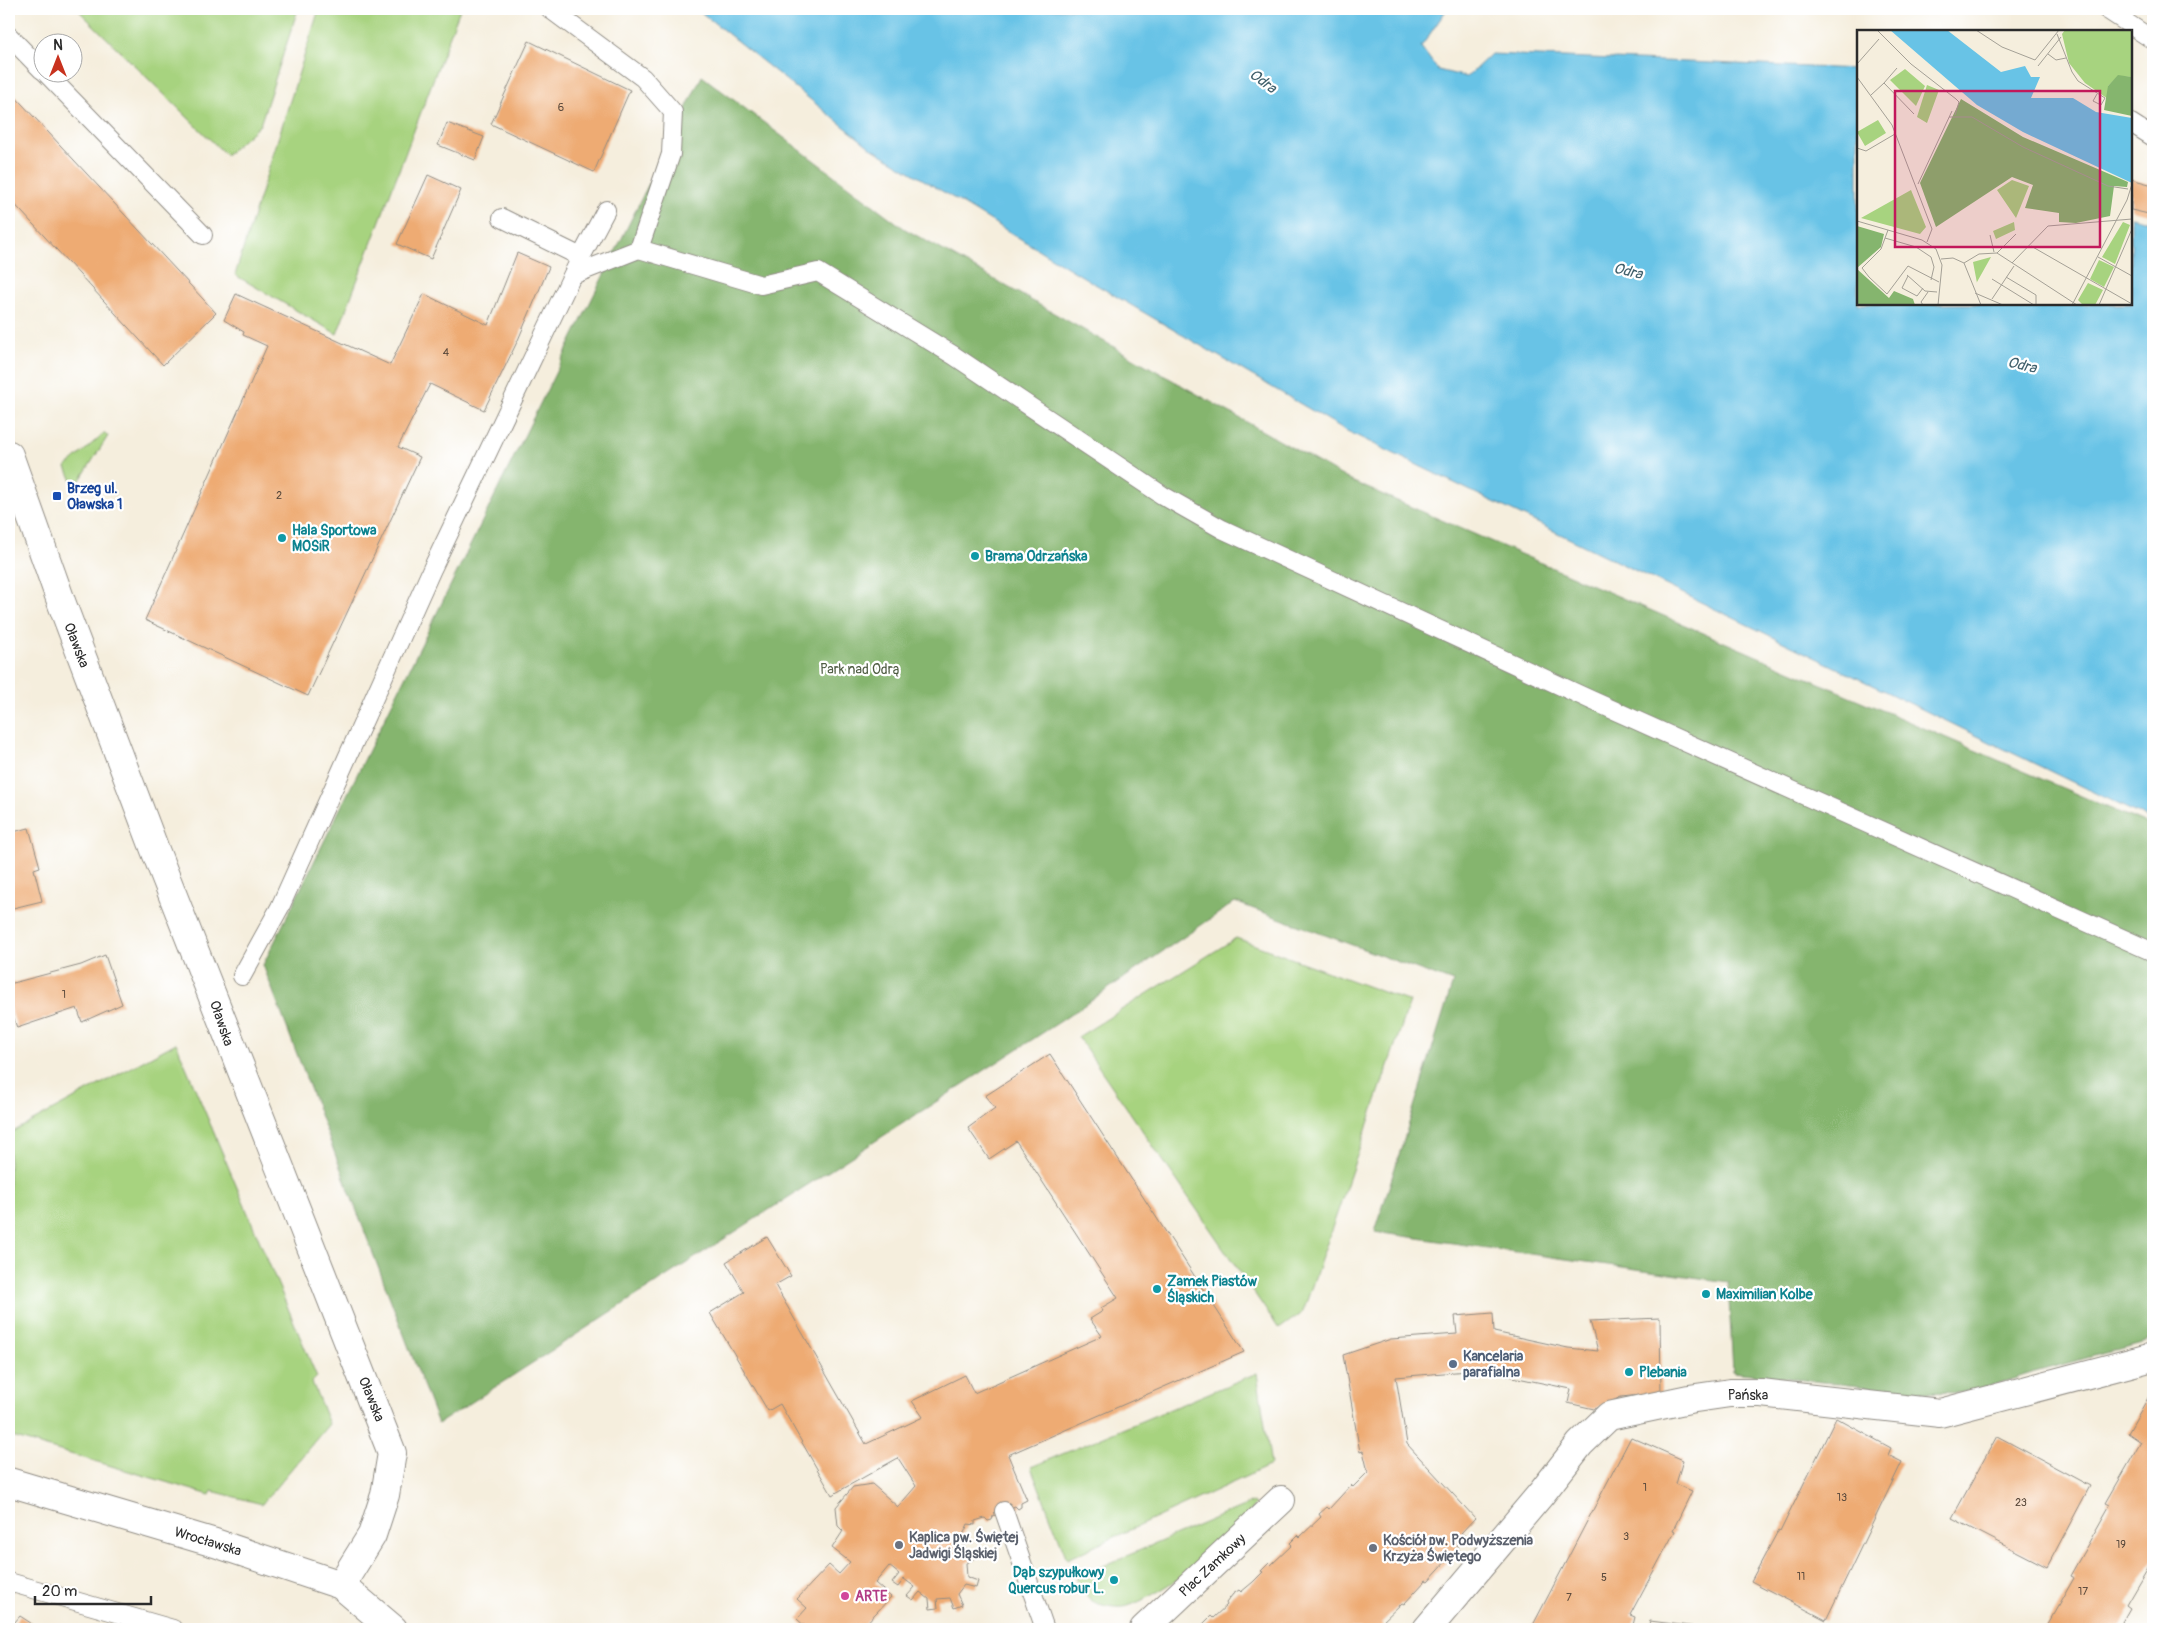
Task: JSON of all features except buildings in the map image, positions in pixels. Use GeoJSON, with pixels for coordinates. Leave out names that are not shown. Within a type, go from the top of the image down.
{"type":"FeatureCollection","features":[{"type":"Feature","properties":{"kind":"street","name":"Oławska"},"geometry":{"type":"LineString","coordinates":[[9,455],[62,604],[155,850],[392,1453],[386,1495],[372,1535],[341,1585]]}},
{"type":"Feature","properties":{"kind":"street","name":"Pańska"},"geometry":{"type":"LineString","coordinates":[[1434,1628],[1580,1444],[1609,1416],[1689,1399],[1730,1394],[1760,1394],[1940,1413],[2153,1357]]}},
{"type":"Feature","properties":{"kind":"street","name":"Wrocławska"},"geometry":{"type":"LineString","coordinates":[[9,1482],[241,1551],[341,1585],[393,1629]]}},
{"type":"Feature","properties":{"kind":"street","name":"Plac Zamkowy"},"geometry":{"type":"LineString","coordinates":[[1144,1629],[1281,1500]]}},
{"type":"Feature","properties":{"kind":"lane"},"geometry":{"type":"LineString","coordinates":[[550,9],[642,78],[673,112],[671,154],[639,249]]}},
{"type":"Feature","properties":{"kind":"lane"},"geometry":{"type":"LineString","coordinates":[[2106,9],[2128,28],[2153,40]]}},
{"type":"Feature","properties":{"kind":"lane"},"geometry":{"type":"LineString","coordinates":[[9,36],[32,59]]}},
{"type":"Feature","properties":{"kind":"lane"},"geometry":{"type":"LineString","coordinates":[[55,82],[202,235]]}},
{"type":"Feature","properties":{"kind":"lane"},"geometry":{"type":"LineString","coordinates":[[2132,124],[2153,137]]}},
{"type":"Feature","properties":{"kind":"lane"},"geometry":{"type":"LineString","coordinates":[[242,976],[280,907],[432,569],[581,257],[606,210]]}},
{"type":"Feature","properties":{"kind":"lane"},"geometry":{"type":"LineString","coordinates":[[502,218],[581,257]]}},
{"type":"Feature","properties":{"kind":"lane"},"geometry":{"type":"LineString","coordinates":[[573,274],[639,249],[761,286],[818,272],[953,355],[1162,495],[1222,530],[1591,700],[2153,952]]}},
{"type":"Feature","properties":{"kind":"lane"},"geometry":{"type":"LineString","coordinates":[[1004,1511],[1045,1629]]}},
{"type":"Feature","properties":{"kind":"lane"},"geometry":{"type":"LineString","coordinates":[[9,1582],[173,1629]]}},
{"type":"Feature","properties":{"kind":"green space"},"geometry":{"type":"Polygon","coordinates":[[[77,9],[298,9],[260,125],[226,155],[77,9]]]}},
{"type":"Feature","properties":{"kind":"green space"},"geometry":{"type":"Polygon","coordinates":[[[319,9],[460,9],[337,334],[235,275],[319,9]]]}},
{"type":"Feature","properties":{"kind":"green space","name":"Park nad Odrą"},"geometry":{"type":"Polygon","coordinates":[[[702,76],[905,229],[1351,481],[2153,827],[2153,1340],[2035,1372],[1972,1392],[1904,1391],[1733,1372],[1728,1282],[1375,1232],[1453,982],[1235,902],[1061,1021],[438,1424],[263,965],[702,76]]]}},
{"type":"Feature","properties":{"kind":"green space"},"geometry":{"type":"Polygon","coordinates":[[[104,433],[108,436],[75,488],[66,467],[104,433]]]}},
{"type":"Feature","properties":{"kind":"green space"},"geometry":{"type":"Polygon","coordinates":[[[1236,938],[1410,1002],[1303,1312],[1279,1329],[1078,1037],[1236,938]]]}},
{"type":"Feature","properties":{"kind":"green space"},"geometry":{"type":"Polygon","coordinates":[[[176,1043],[317,1377],[312,1382],[329,1424],[262,1504],[212,1491],[210,1495],[9,1436],[9,1134],[176,1043]]]}},
{"type":"Feature","properties":{"kind":"green space"},"geometry":{"type":"Polygon","coordinates":[[[1257,1373],[1271,1465],[1067,1559],[1031,1467],[1257,1373]]]}},
{"type":"Feature","properties":{"kind":"green space"},"geometry":{"type":"Polygon","coordinates":[[[1253,1502],[1256,1504],[1224,1544],[1184,1575],[1140,1601],[1120,1607],[1111,1607],[1094,1602],[1083,1592],[1075,1578],[1253,1502]]]}},
{"type":"Feature","properties":{"kind":"water","name":"Odra"},"geometry":{"type":"Polygon","coordinates":[[[697,9],[1447,9],[1421,47],[1438,70],[1467,77],[1491,54],[1857,69],[1857,305],[2132,305],[2132,217],[2153,222],[2153,821],[1347,431],[1095,284],[871,148],[697,9]]]}},
{"type":"Feature","properties":{"kind":"place","name":"Brzeg ul. Oławska 1"},"geometry":{"type":"Point","coordinates":[57,496]}},
{"type":"Feature","properties":{"kind":"place","name":"Hala Sportowa MOSiR"},"geometry":{"type":"Point","coordinates":[282,538]}},
{"type":"Feature","properties":{"kind":"place","name":"Brama Odrzańska"},"geometry":{"type":"Point","coordinates":[975,556]}},
{"type":"Feature","properties":{"kind":"place","name":"Zamek Piastów Śląskich"},"geometry":{"type":"Point","coordinates":[1157,1289]}},
{"type":"Feature","properties":{"kind":"place","name":"Maximilian Kolbe"},"geometry":{"type":"Point","coordinates":[1706,1294]}},
{"type":"Feature","properties":{"kind":"place","name":"Kancelaria parafialna"},"geometry":{"type":"Point","coordinates":[1453,1364]}},
{"type":"Feature","properties":{"kind":"place","name":"Plebania"},"geometry":{"type":"Point","coordinates":[1629,1372]}},
{"type":"Feature","properties":{"kind":"place","name":"Kaplica pw. Świętej Jadwigi Śląskiej"},"geometry":{"type":"Point","coordinates":[899,1545]}},
{"type":"Feature","properties":{"kind":"place","name":"Kościół pw. Podwyższenia Krzyża Świętego"},"geometry":{"type":"Point","coordinates":[1373,1548]}},
{"type":"Feature","properties":{"kind":"place","name":"Dąb szypułkowy Quercus robur L."},"geometry":{"type":"Point","coordinates":[1114,1580]}},
{"type":"Feature","properties":{"kind":"place","name":"ARTE"},"geometry":{"type":"Point","coordinates":[845,1596]}}]}
